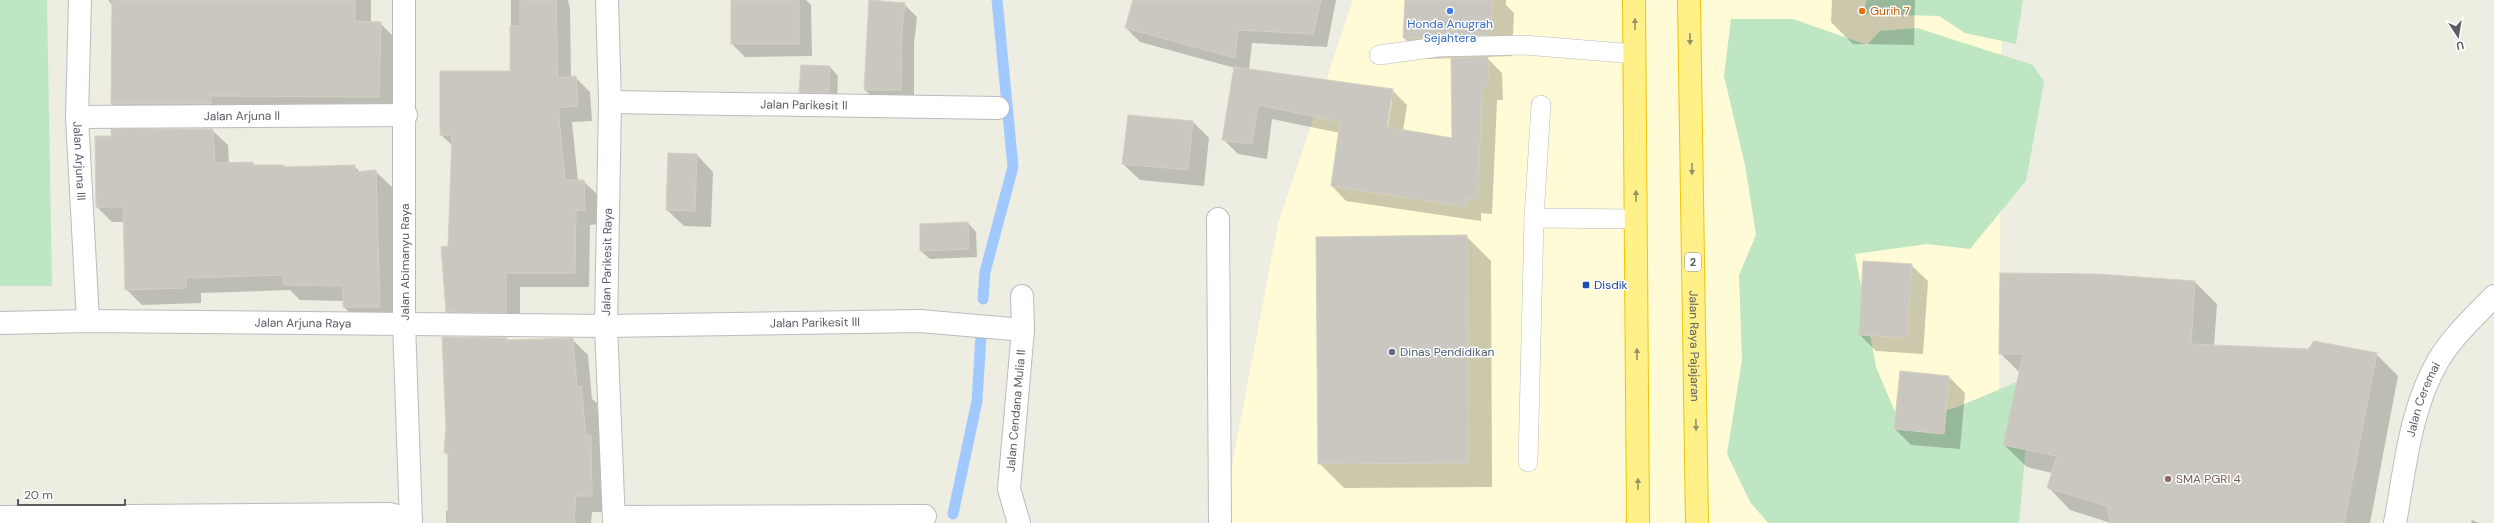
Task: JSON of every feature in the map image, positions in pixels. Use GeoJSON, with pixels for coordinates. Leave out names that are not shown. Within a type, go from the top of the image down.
{"type":"FeatureCollection","features":[{"type":"Feature","properties":{"kind":"highway"},"geometry":{"type":"LineString","coordinates":[[1634,0],[1638,523]]}},
{"type":"Feature","properties":{"kind":"highway","name":"Jalan Raya Pajajaran"},"geometry":{"type":"LineString","coordinates":[[1689,0],[1697,523]]}},
{"type":"Feature","properties":{"kind":"street","name":"Jalan Arjuna III"},"geometry":{"type":"LineString","coordinates":[[80,0],[77,117],[88,321]]}},
{"type":"Feature","properties":{"kind":"street","name":"Jalan Abimanyu Raya"},"geometry":{"type":"LineString","coordinates":[[404,0],[406,115],[404,323],[411,521]]}},
{"type":"Feature","properties":{"kind":"street","name":"Jalan Parikesit Raya"},"geometry":{"type":"LineString","coordinates":[[607,0],[610,102],[606,326],[614,520]]}},
{"type":"Feature","properties":{"kind":"street","name":"Jalan Parikesit II"},"geometry":{"type":"LineString","coordinates":[[610,102],[998,108]]}},
{"type":"Feature","properties":{"kind":"street","name":"Jalan Arjuna II"},"geometry":{"type":"LineString","coordinates":[[77,117],[406,115]]}},
{"type":"Feature","properties":{"kind":"street"},"geometry":{"type":"LineString","coordinates":[[1218,219],[1220,523]]}},
{"type":"Feature","properties":{"kind":"street","name":"Jalan Cendana Mulia II"},"geometry":{"type":"LineString","coordinates":[[1019,523],[1009,489],[1023,330],[1022,296]]}},
{"type":"Feature","properties":{"kind":"street","name":"Jalan Ceremai"},"geometry":{"type":"LineString","coordinates":[[2395,523],[2419,406],[2438,361],[2470,321],[2494,296]]}},
{"type":"Feature","properties":{"kind":"street","name":"Jalan Arjuna Raya"},"geometry":{"type":"LineString","coordinates":[[0,324],[88,321],[606,326]]}},
{"type":"Feature","properties":{"kind":"street","name":"Jalan Parikesit III"},"geometry":{"type":"LineString","coordinates":[[606,326],[920,321],[1023,330]]}},
{"type":"Feature","properties":{"kind":"street"},"geometry":{"type":"LineString","coordinates":[[13,519],[208,518],[389,514],[411,521]]}},
{"type":"Feature","properties":{"kind":"street"},"geometry":{"type":"LineString","coordinates":[[614,520],[925,516]]}},
{"type":"Feature","properties":{"kind":"lane"},"geometry":{"type":"LineString","coordinates":[[1379,55],[1438,47],[1524,45],[1635,54]]}},
{"type":"Feature","properties":{"kind":"lane"},"geometry":{"type":"LineString","coordinates":[[1528,462],[1534,218],[1541,105]]}},
{"type":"Feature","properties":{"kind":"lane"},"geometry":{"type":"LineString","coordinates":[[1534,218],[1636,219]]}},
{"type":"Feature","properties":{"kind":"shaded area"},"geometry":{"type":"Polygon","coordinates":[[[1353,0],[2002,0],[1998,523],[1221,523],[1278,224],[1353,0]]]}},
{"type":"Feature","properties":{"kind":"green space"},"geometry":{"type":"Polygon","coordinates":[[[0,0],[47,0],[52,286],[0,286],[0,0]]]}},
{"type":"Feature","properties":{"kind":"green space"},"geometry":{"type":"Polygon","coordinates":[[[1867,0],[2023,0],[2016,44],[1965,33],[1939,16],[1863,14],[1867,0]]]}},
{"type":"Feature","properties":{"kind":"green space"},"geometry":{"type":"Polygon","coordinates":[[[1731,19],[1793,19],[1867,45],[1880,31],[1917,28],[2033,65],[2044,82],[2026,181],[1970,249],[1927,244],[1855,254],[1876,367],[1898,419],[1955,408],[2024,379],[2030,401],[2019,523],[1768,523],[1750,502],[1727,454],[1742,360],[1739,275],[1756,235],[1745,165],[1724,76],[1731,19]]]}},
{"type":"Feature","properties":{"kind":"building"},"geometry":{"type":"Polygon","coordinates":[[[112,0],[355,0],[355,21],[381,22],[379,97],[211,96],[211,104],[111,104],[112,0]]]}},
{"type":"Feature","properties":{"kind":"building"},"geometry":{"type":"Polygon","coordinates":[[[520,0],[556,0],[558,78],[576,76],[578,106],[558,108],[565,180],[584,180],[585,210],[576,211],[575,273],[506,273],[506,313],[446,312],[441,247],[448,246],[452,135],[440,135],[440,71],[510,71],[510,26],[520,26],[520,0]]]}},
{"type":"Feature","properties":{"kind":"building"},"geometry":{"type":"Polygon","coordinates":[[[731,0],[799,0],[799,44],[731,44],[731,0]]]}},
{"type":"Feature","properties":{"kind":"building"},"geometry":{"type":"Polygon","coordinates":[[[869,0],[905,3],[902,30],[901,90],[864,90],[869,0]]]}},
{"type":"Feature","properties":{"kind":"building"},"geometry":{"type":"Polygon","coordinates":[[[1133,0],[1321,0],[1313,34],[1238,30],[1235,58],[1125,28],[1133,0]]]}},
{"type":"Feature","properties":{"kind":"building"},"geometry":{"type":"Polygon","coordinates":[[[1405,0],[1492,0],[1491,35],[1403,38],[1405,0]]]}},
{"type":"Feature","properties":{"kind":"building"},"geometry":{"type":"Polygon","coordinates":[[[1488,57],[1488,86],[1482,86],[1478,199],[1467,199],[1467,207],[1331,186],[1340,122],[1258,105],[1252,144],[1222,140],[1234,67],[1393,89],[1387,127],[1452,138],[1451,58],[1488,57]]]}},
{"type":"Feature","properties":{"kind":"building"},"geometry":{"type":"Polygon","coordinates":[[[801,65],[830,66],[829,93],[799,92],[801,65]]]}},
{"type":"Feature","properties":{"kind":"building"},"geometry":{"type":"Polygon","coordinates":[[[1128,115],[1193,121],[1188,170],[1122,164],[1128,115]]]}},
{"type":"Feature","properties":{"kind":"building"},"geometry":{"type":"Polygon","coordinates":[[[111,129],[213,129],[215,163],[253,162],[253,165],[284,165],[284,167],[355,165],[355,172],[376,170],[380,307],[343,307],[343,286],[283,285],[283,275],[186,278],[186,288],[125,290],[123,207],[96,207],[95,136],[111,136],[111,129]]]}},
{"type":"Feature","properties":{"kind":"building"},"geometry":{"type":"Polygon","coordinates":[[[668,153],[697,154],[695,211],[666,210],[668,153]]]}},
{"type":"Feature","properties":{"kind":"building"},"geometry":{"type":"Polygon","coordinates":[[[968,222],[969,249],[920,251],[920,224],[968,222]]]}},
{"type":"Feature","properties":{"kind":"building"},"geometry":{"type":"Polygon","coordinates":[[[1467,235],[1468,463],[1318,464],[1316,237],[1467,235]]]}},
{"type":"Feature","properties":{"kind":"building"},"geometry":{"type":"Polygon","coordinates":[[[1863,261],[1912,264],[1907,338],[1859,335],[1863,261]]]}},
{"type":"Feature","properties":{"kind":"building"},"geometry":{"type":"Polygon","coordinates":[[[2000,273],[2097,274],[2195,281],[2191,344],[2308,349],[2314,341],[2377,353],[2344,523],[2110,523],[2107,506],[2047,488],[2057,456],[2003,445],[2023,354],[1999,354],[2000,273]]]}},
{"type":"Feature","properties":{"kind":"building"},"geometry":{"type":"Polygon","coordinates":[[[442,337],[507,338],[507,340],[573,338],[577,387],[581,386],[586,435],[591,435],[592,496],[576,496],[574,523],[448,523],[448,453],[444,453],[446,428],[442,337]]]}},
{"type":"Feature","properties":{"kind":"building"},"geometry":{"type":"Polygon","coordinates":[[[1900,371],[1949,376],[1944,434],[1894,429],[1900,371]]]}},
{"type":"Feature","properties":{"kind":"waterway"},"geometry":{"type":"LineString","coordinates":[[983,299],[985,272],[1013,167],[997,0]]}},
{"type":"Feature","properties":{"kind":"waterway"},"geometry":{"type":"LineString","coordinates":[[953,514],[977,401],[981,335]]}},
{"type":"Feature","properties":{"kind":"place","name":"Honda Anugrah Sejahtera"},"geometry":{"type":"Point","coordinates":[1450,11]}},
{"type":"Feature","properties":{"kind":"place","name":"Gurih 7"},"geometry":{"type":"Point","coordinates":[1862,11]}},
{"type":"Feature","properties":{"kind":"place","name":"Disdik"},"geometry":{"type":"Point","coordinates":[1586,285]}},
{"type":"Feature","properties":{"kind":"place","name":"Dinas Pendidikan"},"geometry":{"type":"Point","coordinates":[1392,352]}},
{"type":"Feature","properties":{"kind":"place","name":"SMA PGRI 4"},"geometry":{"type":"Point","coordinates":[2168,479]}}]}
